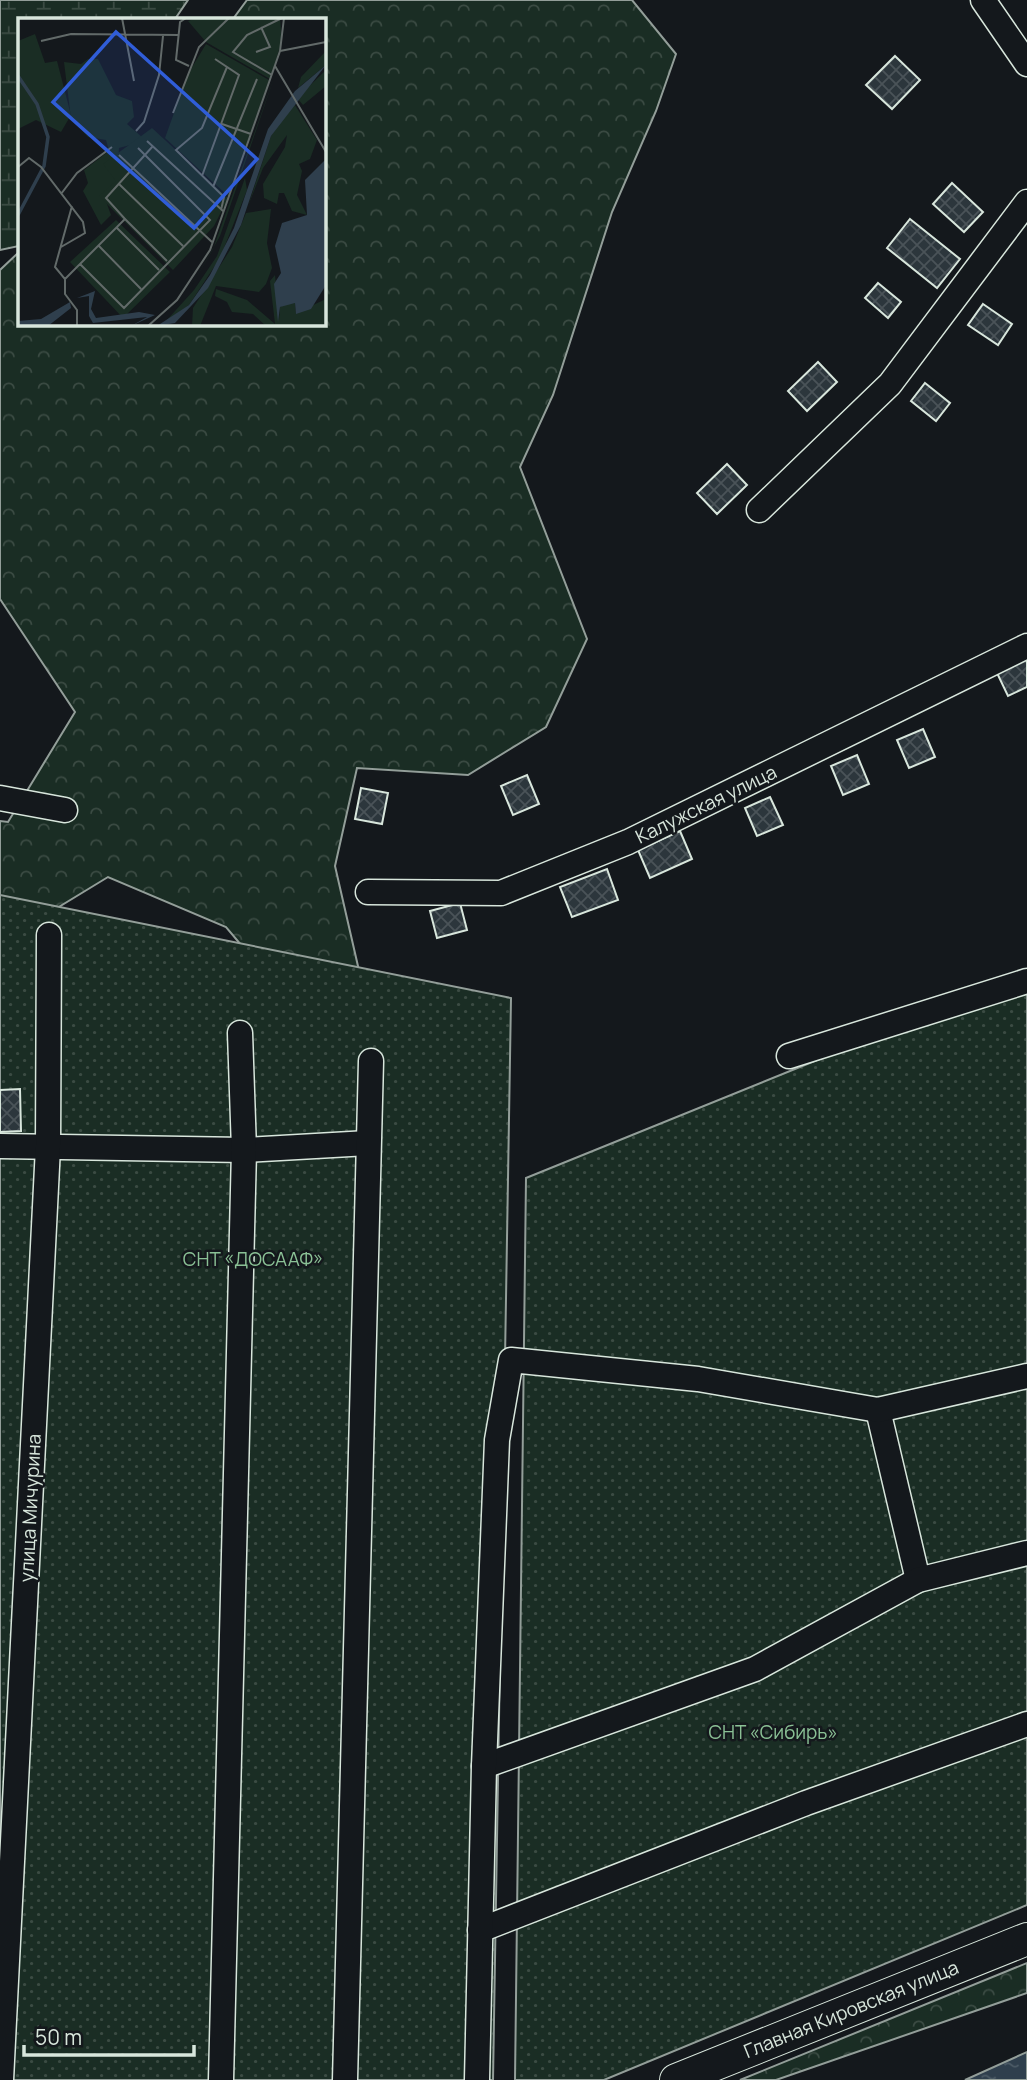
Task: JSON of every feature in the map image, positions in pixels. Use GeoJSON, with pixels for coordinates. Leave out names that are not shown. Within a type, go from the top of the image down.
{"type":"FeatureCollection","features":[{"type":"Feature","properties":{"kind":"main road","name":"Главная Кировская улица"},"geometry":{"type":"LineString","coordinates":[[676,2080],[1027,1939]]}},
{"type":"Feature","properties":{"kind":"street"},"geometry":{"type":"LineString","coordinates":[[983,0],[1027,64]]}},
{"type":"Feature","properties":{"kind":"street"},"geometry":{"type":"LineString","coordinates":[[759,510],[890,384],[1027,202]]}},
{"type":"Feature","properties":{"kind":"street","name":"Калужская улица"},"geometry":{"type":"LineString","coordinates":[[368,892],[501,893],[628,842],[1027,646]]}},
{"type":"Feature","properties":{"kind":"street"},"geometry":{"type":"LineString","coordinates":[[0,798],[65,810]]}},
{"type":"Feature","properties":{"kind":"street","name":"улица Мичурина"},"geometry":{"type":"LineString","coordinates":[[1,2080],[48,1147],[49,935]]}},
{"type":"Feature","properties":{"kind":"street"},"geometry":{"type":"LineString","coordinates":[[789,1056],[1027,981]]}},
{"type":"Feature","properties":{"kind":"street"},"geometry":{"type":"LineString","coordinates":[[221,2080],[244,1150],[240,1033]]}},
{"type":"Feature","properties":{"kind":"street"},"geometry":{"type":"LineString","coordinates":[[345,2080],[370,1061]]}},
{"type":"Feature","properties":{"kind":"street"},"geometry":{"type":"LineString","coordinates":[[0,1146],[244,1150],[368,1143]]}},
{"type":"Feature","properties":{"kind":"street"},"geometry":{"type":"LineString","coordinates":[[478,2080],[484,1766],[497,1440],[511,1360],[698,1379],[878,1410],[1027,1376]]}},
{"type":"Feature","properties":{"kind":"street"},"geometry":{"type":"LineString","coordinates":[[878,1410],[918,1580]]}},
{"type":"Feature","properties":{"kind":"street"},"geometry":{"type":"LineString","coordinates":[[484,1766],[755,1669],[918,1580],[1027,1553]]}},
{"type":"Feature","properties":{"kind":"street"},"geometry":{"type":"LineString","coordinates":[[480,1930],[806,1803],[1027,1724]]}},
{"type":"Feature","properties":{"kind":"green space"},"geometry":{"type":"Polygon","coordinates":[[[0,0],[188,0],[176,18],[18,18],[18,246],[0,250],[0,0]]]}},
{"type":"Feature","properties":{"kind":"green space"},"geometry":{"type":"Polygon","coordinates":[[[247,0],[632,0],[676,54],[656,111],[612,212],[553,395],[520,467],[587,639],[546,727],[468,775],[357,768],[335,866],[363,988],[285,997],[226,927],[108,877],[39,919],[0,919],[0,821],[8,822],[75,712],[0,599],[0,270],[18,253],[18,326],[326,326],[326,18],[234,18],[247,0]]]}},
{"type":"Feature","properties":{"kind":"green space","name":"СНТ «ДОСААФ»"},"geometry":{"type":"Polygon","coordinates":[[[0,895],[511,998],[493,2080],[0,2080],[0,895]]]}},
{"type":"Feature","properties":{"kind":"green space","name":"СНТ «Сибирь»"},"geometry":{"type":"Polygon","coordinates":[[[1027,975],[1027,1905],[604,2080],[515,2080],[526,1178],[1027,975]]]}},
{"type":"Feature","properties":{"kind":"green space"},"geometry":{"type":"Polygon","coordinates":[[[1027,1963],[1027,1993],[776,2080],[740,2080],[1027,1963]]]}},
{"type":"Feature","properties":{"kind":"water"},"geometry":{"type":"Polygon","coordinates":[[[1027,2052],[1027,2080],[965,2080],[1027,2052]]]}},
{"type":"Feature","properties":{"kind":"building"},"geometry":{"type":"Polygon","coordinates":[[[895,56],[920,80],[892,109],[866,85],[895,56]]]}},
{"type":"Feature","properties":{"kind":"building"},"geometry":{"type":"Polygon","coordinates":[[[952,183],[983,212],[964,232],[933,204],[952,183]]]}},
{"type":"Feature","properties":{"kind":"building"},"geometry":{"type":"Polygon","coordinates":[[[910,219],[960,259],[937,288],[887,248],[910,219]]]}},
{"type":"Feature","properties":{"kind":"building"},"geometry":{"type":"Polygon","coordinates":[[[878,283],[901,302],[888,318],[865,298],[878,283]]]}},
{"type":"Feature","properties":{"kind":"building"},"geometry":{"type":"Polygon","coordinates":[[[983,304],[1012,324],[998,345],[968,325],[983,304]]]}},
{"type":"Feature","properties":{"kind":"building"},"geometry":{"type":"Polygon","coordinates":[[[818,362],[837,382],[807,411],[788,391],[818,362]]]}},
{"type":"Feature","properties":{"kind":"building"},"geometry":{"type":"Polygon","coordinates":[[[925,383],[950,403],[936,421],[911,401],[925,383]]]}},
{"type":"Feature","properties":{"kind":"building"},"geometry":{"type":"Polygon","coordinates":[[[727,464],[747,485],[717,514],[697,493],[727,464]]]}},
{"type":"Feature","properties":{"kind":"building"},"geometry":{"type":"Polygon","coordinates":[[[1027,658],[1027,687],[1008,696],[997,673],[1027,658]]]}},
{"type":"Feature","properties":{"kind":"building"},"geometry":{"type":"Polygon","coordinates":[[[923,729],[935,757],[909,768],[897,740],[923,729]]]}},
{"type":"Feature","properties":{"kind":"building"},"geometry":{"type":"Polygon","coordinates":[[[857,755],[869,784],[843,795],[831,766],[857,755]]]}},
{"type":"Feature","properties":{"kind":"building"},"geometry":{"type":"Polygon","coordinates":[[[527,775],[539,804],[513,815],[501,786],[527,775]]]}},
{"type":"Feature","properties":{"kind":"building"},"geometry":{"type":"Polygon","coordinates":[[[361,788],[388,793],[382,824],[355,819],[361,788]]]}},
{"type":"Feature","properties":{"kind":"building"},"geometry":{"type":"Polygon","coordinates":[[[770,797],[783,825],[757,836],[745,808],[770,797]]]}},
{"type":"Feature","properties":{"kind":"building"},"geometry":{"type":"Polygon","coordinates":[[[680,831],[692,859],[650,878],[638,850],[680,831]]]}},
{"type":"Feature","properties":{"kind":"building"},"geometry":{"type":"Polygon","coordinates":[[[607,869],[618,900],[572,917],[560,887],[607,869]]]}},
{"type":"Feature","properties":{"kind":"building"},"geometry":{"type":"Polygon","coordinates":[[[460,903],[467,930],[437,938],[430,911],[460,903]]]}},
{"type":"Feature","properties":{"kind":"building"},"geometry":{"type":"Polygon","coordinates":[[[20,1089],[21,1131],[0,1132],[0,1090],[20,1089]]]}}]}
